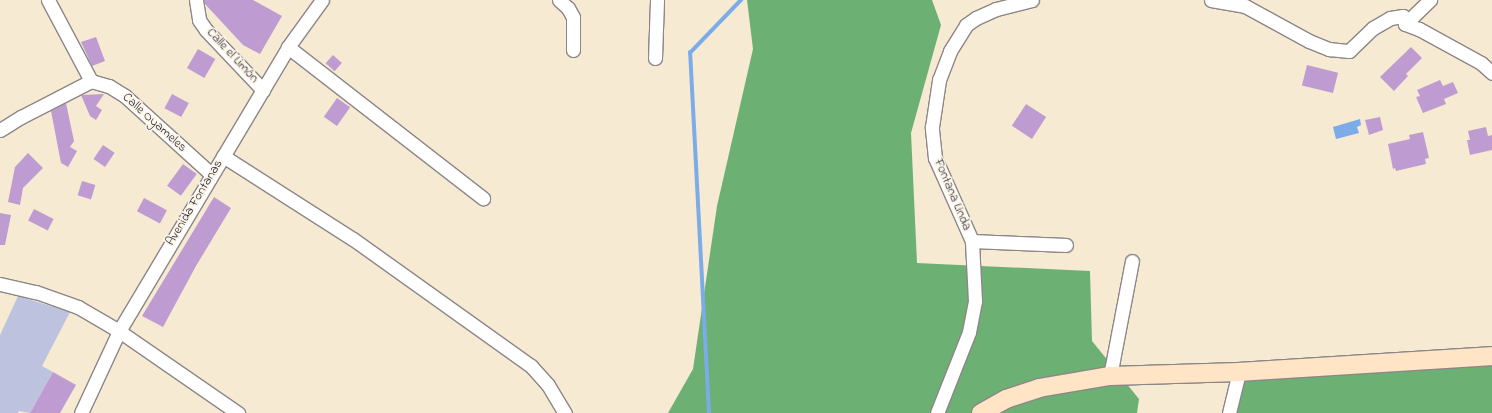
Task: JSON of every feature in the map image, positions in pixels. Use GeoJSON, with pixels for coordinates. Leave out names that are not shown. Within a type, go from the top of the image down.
{"type":"FeatureCollection","features":[{"type":"Feature","properties":{"kind":"main road"},"geometry":{"type":"LineString","coordinates":[[980,413],[1006,400],[1039,388],[1110,376],[1240,372],[1492,356]]}},
{"type":"Feature","properties":{"kind":"street"},"geometry":{"type":"LineString","coordinates":[[0,130],[21,117],[91,81],[48,0]]}},
{"type":"Feature","properties":{"kind":"street","name":"Calle el Limón"},"geometry":{"type":"LineString","coordinates":[[196,0],[199,20],[206,30],[263,90]]}},
{"type":"Feature","properties":{"kind":"street","name":"Avenida Fontanas"},"geometry":{"type":"LineString","coordinates":[[81,413],[119,331],[211,174],[288,47],[322,0]]}},
{"type":"Feature","properties":{"kind":"street"},"geometry":{"type":"LineString","coordinates":[[559,0],[568,8],[573,17],[573,50]]}},
{"type":"Feature","properties":{"kind":"street"},"geometry":{"type":"LineString","coordinates":[[655,58],[657,0]]}},
{"type":"Feature","properties":{"kind":"street","name":"Fontana Linda"},"geometry":{"type":"LineString","coordinates":[[936,413],[969,332],[975,301],[972,241],[935,158],[933,119],[939,80],[950,52],[966,25],[976,18],[996,9],[1032,0]]}},
{"type":"Feature","properties":{"kind":"street"},"geometry":{"type":"LineString","coordinates":[[1211,0],[1244,6],[1309,42],[1329,49],[1349,51],[1373,28],[1390,18],[1403,16],[1405,24]]}},
{"type":"Feature","properties":{"kind":"street"},"geometry":{"type":"LineString","coordinates":[[1405,24],[1430,0]]}},
{"type":"Feature","properties":{"kind":"street"},"geometry":{"type":"LineString","coordinates":[[1405,24],[1419,29],[1481,63],[1492,73]]}},
{"type":"Feature","properties":{"kind":"street"},"geometry":{"type":"LineString","coordinates":[[288,47],[483,198]]}},
{"type":"Feature","properties":{"kind":"street","name":"Calle Oyameles"},"geometry":{"type":"LineString","coordinates":[[91,81],[109,86],[125,96],[211,174]]}},
{"type":"Feature","properties":{"kind":"street"},"geometry":{"type":"LineString","coordinates":[[223,156],[352,239],[531,366],[548,386],[565,413]]}},
{"type":"Feature","properties":{"kind":"street"},"geometry":{"type":"LineString","coordinates":[[972,241],[1066,245]]}},
{"type":"Feature","properties":{"kind":"street"},"geometry":{"type":"LineString","coordinates":[[1110,376],[1132,261]]}},
{"type":"Feature","properties":{"kind":"street"},"geometry":{"type":"LineString","coordinates":[[0,284],[57,298],[78,307],[119,331],[238,413]]}},
{"type":"Feature","properties":{"kind":"street"},"geometry":{"type":"LineString","coordinates":[[1229,413],[1240,372]]}},
{"type":"Feature","properties":{"kind":"shaded area"},"geometry":{"type":"Polygon","coordinates":[[[18,296],[70,312],[42,366],[53,372],[30,413],[19,411],[18,413],[0,413],[0,335],[18,296]]]}},
{"type":"Feature","properties":{"kind":"green space"},"geometry":{"type":"Polygon","coordinates":[[[747,0],[932,0],[941,25],[911,133],[917,263],[1090,271],[1092,341],[1139,399],[1137,413],[668,413],[693,369],[717,206],[753,49],[747,0]]]}},
{"type":"Feature","properties":{"kind":"green space"},"geometry":{"type":"Polygon","coordinates":[[[1492,359],[1492,413],[1235,413],[1241,376],[1492,359]]]}},
{"type":"Feature","properties":{"kind":"water"},"geometry":{"type":"Polygon","coordinates":[[[1360,119],[1361,125],[1357,127],[1359,133],[1336,139],[1333,127],[1360,119]]]}},
{"type":"Feature","properties":{"kind":"building"},"geometry":{"type":"Polygon","coordinates":[[[204,0],[253,0],[282,16],[260,54],[243,45],[205,4],[204,0]]]}},
{"type":"Feature","properties":{"kind":"building"},"geometry":{"type":"Polygon","coordinates":[[[96,37],[105,61],[92,66],[81,42],[96,37]]]}},
{"type":"Feature","properties":{"kind":"building"},"geometry":{"type":"Polygon","coordinates":[[[1411,47],[1422,58],[1406,74],[1408,76],[1394,91],[1380,77],[1411,47]]]}},
{"type":"Feature","properties":{"kind":"building"},"geometry":{"type":"Polygon","coordinates":[[[198,49],[215,59],[204,78],[187,68],[198,49]]]}},
{"type":"Feature","properties":{"kind":"building"},"geometry":{"type":"Polygon","coordinates":[[[333,55],[342,63],[335,71],[326,63],[333,55]]]}},
{"type":"Feature","properties":{"kind":"building"},"geometry":{"type":"Polygon","coordinates":[[[1307,65],[1338,73],[1333,93],[1302,85],[1307,65]]]}},
{"type":"Feature","properties":{"kind":"building"},"geometry":{"type":"Polygon","coordinates":[[[1440,80],[1443,86],[1453,82],[1458,93],[1444,99],[1446,104],[1423,113],[1416,97],[1420,96],[1417,90],[1440,80]]]}},
{"type":"Feature","properties":{"kind":"building"},"geometry":{"type":"Polygon","coordinates":[[[104,94],[96,106],[102,110],[96,120],[90,116],[81,95],[104,94]]]}},
{"type":"Feature","properties":{"kind":"building"},"geometry":{"type":"Polygon","coordinates":[[[172,94],[189,103],[181,117],[164,108],[172,94]]]}},
{"type":"Feature","properties":{"kind":"building"},"geometry":{"type":"Polygon","coordinates":[[[337,98],[350,107],[337,126],[324,117],[337,98]]]}},
{"type":"Feature","properties":{"kind":"building"},"geometry":{"type":"Polygon","coordinates":[[[66,103],[74,141],[70,147],[77,151],[68,167],[61,163],[51,111],[66,103]]]}},
{"type":"Feature","properties":{"kind":"building"},"geometry":{"type":"Polygon","coordinates":[[[1026,104],[1046,117],[1032,139],[1012,126],[1026,104]]]}},
{"type":"Feature","properties":{"kind":"building"},"geometry":{"type":"Polygon","coordinates":[[[1380,117],[1383,130],[1369,135],[1365,120],[1380,117]]]}},
{"type":"Feature","properties":{"kind":"building"},"geometry":{"type":"Polygon","coordinates":[[[1486,127],[1488,136],[1492,135],[1492,150],[1470,155],[1467,140],[1470,140],[1468,131],[1486,127]]]}},
{"type":"Feature","properties":{"kind":"building"},"geometry":{"type":"Polygon","coordinates":[[[1423,132],[1429,158],[1425,159],[1426,164],[1396,171],[1395,168],[1393,169],[1388,144],[1410,139],[1409,135],[1423,132]]]}},
{"type":"Feature","properties":{"kind":"building"},"geometry":{"type":"Polygon","coordinates":[[[103,145],[115,153],[105,167],[93,159],[103,145]]]}},
{"type":"Feature","properties":{"kind":"building"},"geometry":{"type":"Polygon","coordinates":[[[28,153],[43,168],[23,188],[20,205],[8,202],[15,167],[28,153]]]}},
{"type":"Feature","properties":{"kind":"building"},"geometry":{"type":"Polygon","coordinates":[[[183,164],[197,174],[181,196],[167,186],[183,164]]]}},
{"type":"Feature","properties":{"kind":"building"},"geometry":{"type":"Polygon","coordinates":[[[82,181],[95,185],[91,199],[78,195],[82,181]]]}},
{"type":"Feature","properties":{"kind":"building"},"geometry":{"type":"Polygon","coordinates":[[[214,197],[231,208],[196,266],[163,327],[142,316],[214,197]]]}},
{"type":"Feature","properties":{"kind":"building"},"geometry":{"type":"Polygon","coordinates":[[[144,198],[167,210],[160,223],[137,211],[144,198]]]}},
{"type":"Feature","properties":{"kind":"building"},"geometry":{"type":"Polygon","coordinates":[[[34,209],[54,219],[48,231],[28,221],[34,209]]]}},
{"type":"Feature","properties":{"kind":"building"},"geometry":{"type":"Polygon","coordinates":[[[0,213],[11,215],[5,245],[0,245],[0,213]]]}},
{"type":"Feature","properties":{"kind":"building"},"geometry":{"type":"Polygon","coordinates":[[[53,372],[76,385],[60,413],[30,413],[53,372]]]}},
{"type":"Feature","properties":{"kind":"waterway"},"geometry":{"type":"LineString","coordinates":[[709,413],[690,53],[741,0]]}}]}
